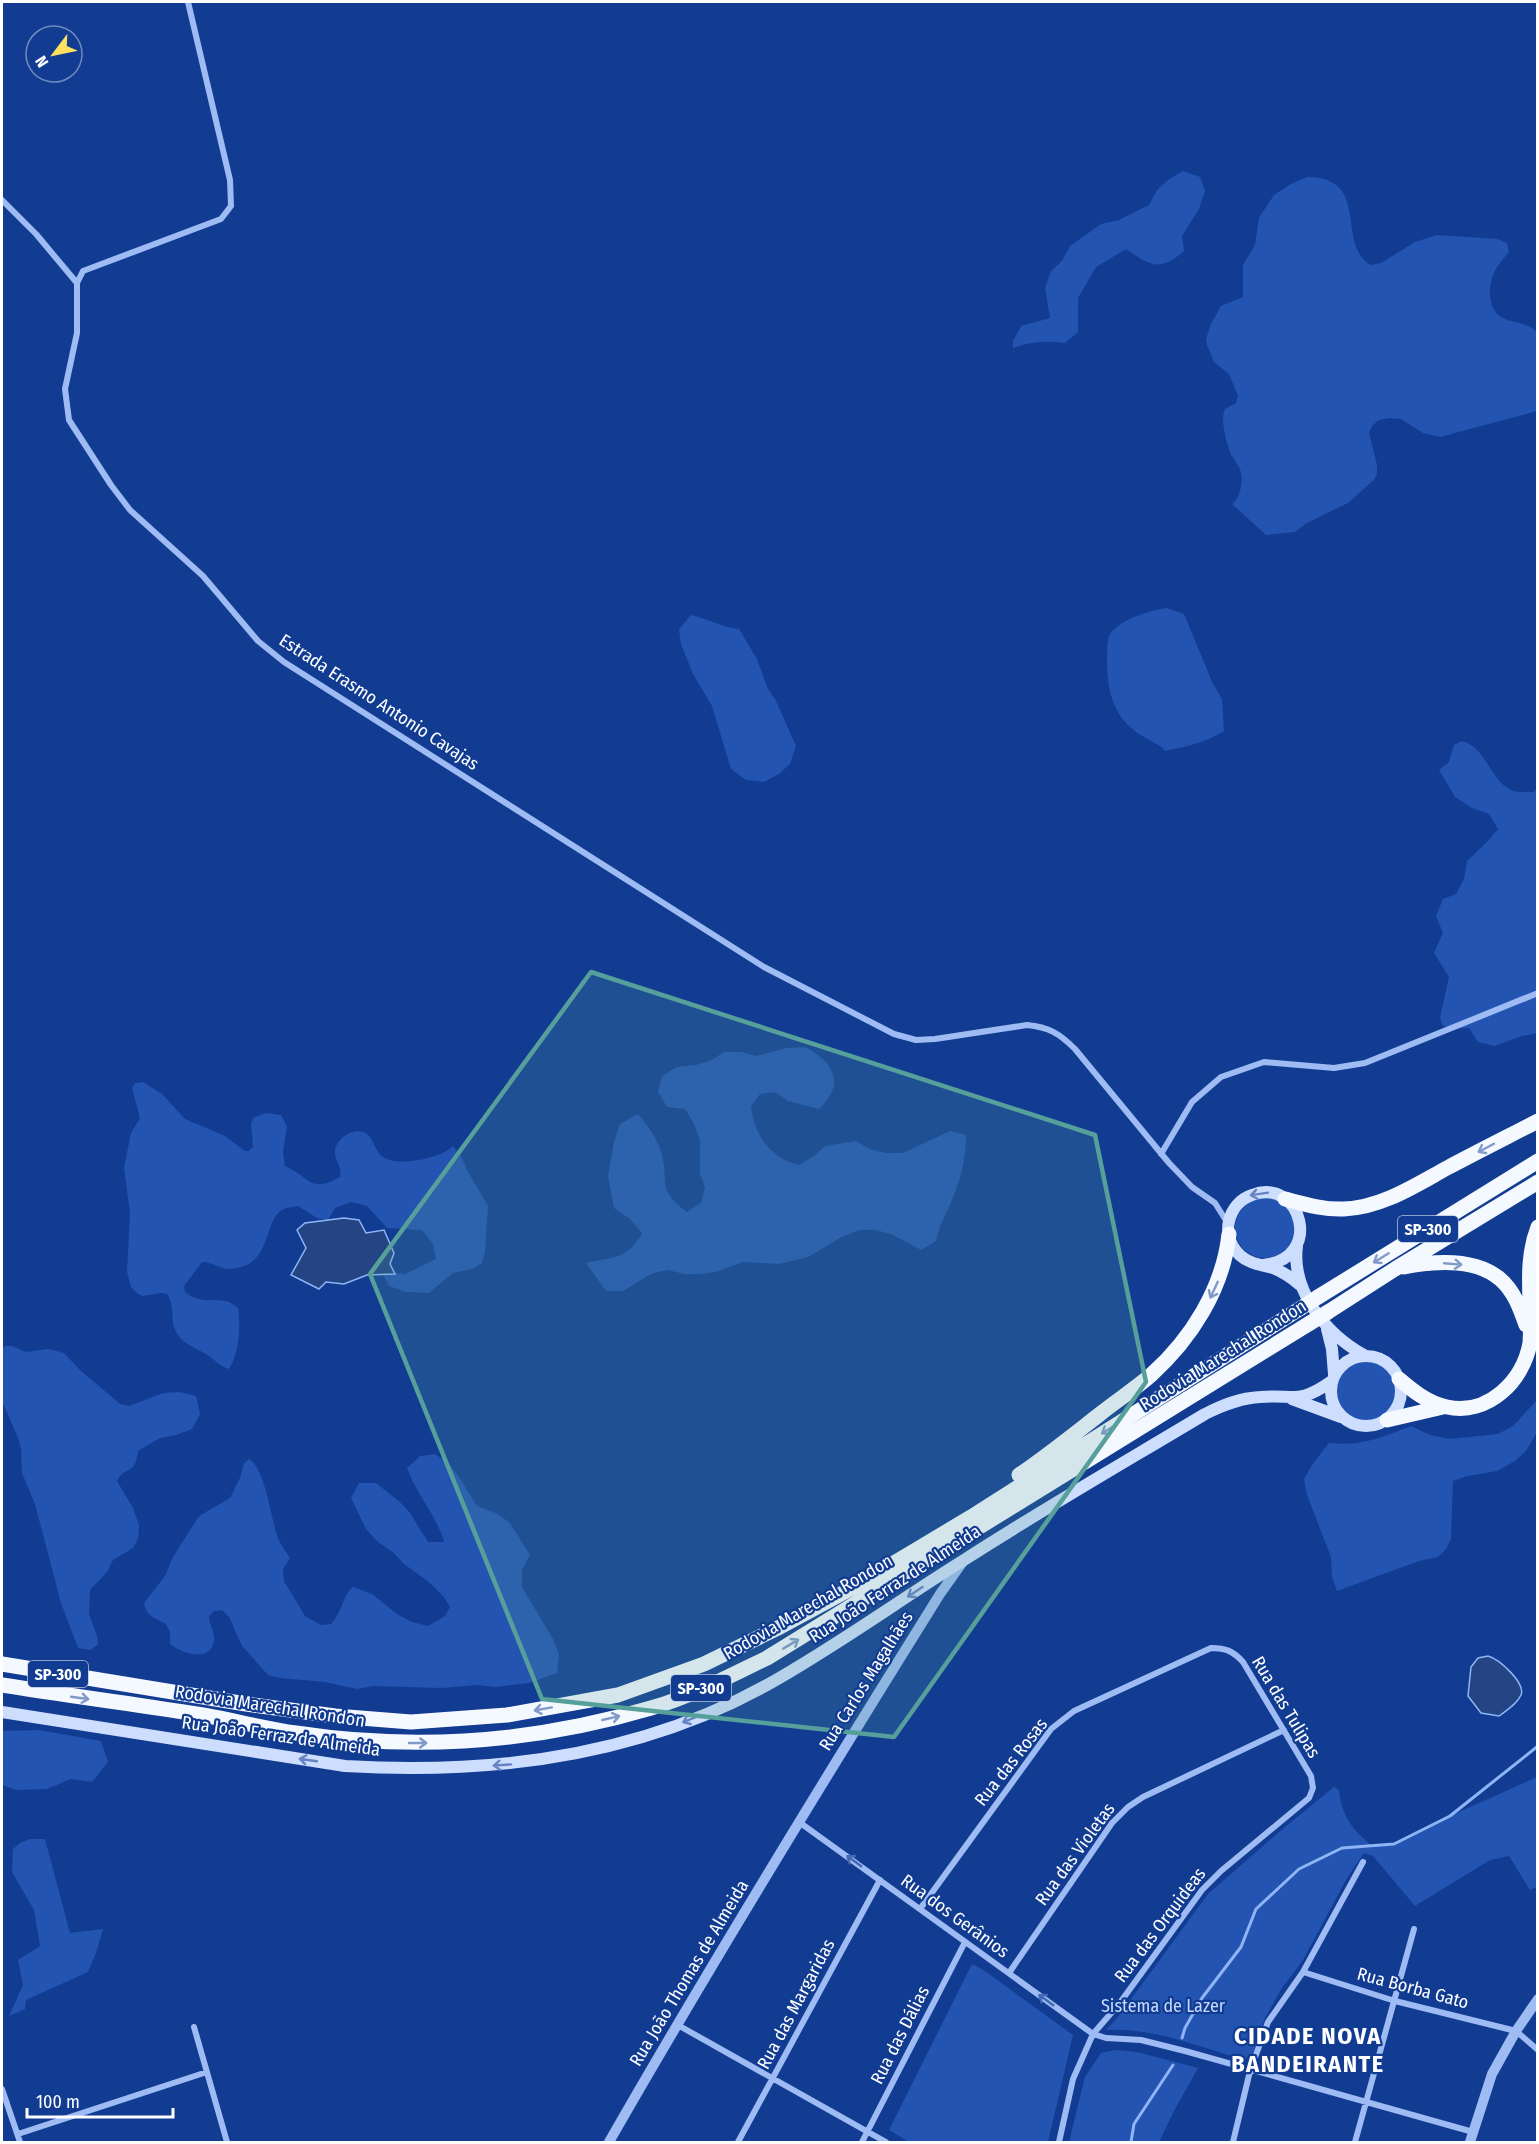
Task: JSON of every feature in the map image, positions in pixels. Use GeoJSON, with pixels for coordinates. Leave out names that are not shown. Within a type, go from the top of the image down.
{"type":"FeatureCollection","features":[{"type":"Feature","properties":{"kind":"highway"},"geometry":{"type":"LineString","coordinates":[[1285,1198],[1311,1206],[1332,1209],[1371,1204],[1417,1184],[1538,1121]]}},
{"type":"Feature","properties":{"kind":"highway","name":"Rodovia Marechal Rondon"},"geometry":{"type":"LineString","coordinates":[[2,1664],[246,1704],[335,1716],[411,1722],[507,1715],[618,1695],[705,1664],[836,1597],[971,1517],[1300,1308],[1538,1161]]}},
{"type":"Feature","properties":{"kind":"highway","name":"Rodovia Marechal Rondon"},"geometry":{"type":"LineString","coordinates":[[2,1684],[77,1698],[192,1713],[296,1734],[384,1742],[477,1741],[575,1726],[652,1708],[767,1658],[1310,1323],[1328,1320],[1395,1269],[1538,1182]]}},
{"type":"Feature","properties":{"kind":"highway"},"geometry":{"type":"LineString","coordinates":[[1387,1420],[1446,1407],[1470,1407],[1484,1403],[1508,1387],[1523,1367],[1527,1356],[1530,1337],[1529,1264],[1532,1242],[1538,1227]]}},
{"type":"Feature","properties":{"kind":"highway"},"geometry":{"type":"LineString","coordinates":[[971,1517],[999,1489],[1136,1387],[1162,1364],[1186,1336],[1213,1293],[1227,1250],[1228,1230]]}},
{"type":"Feature","properties":{"kind":"highway"},"geometry":{"type":"LineString","coordinates":[[1395,1269],[1442,1263],[1472,1266],[1490,1273],[1501,1280],[1518,1302],[1530,1337]]}},
{"type":"Feature","properties":{"kind":"highway"},"geometry":{"type":"LineString","coordinates":[[1399,1378],[1422,1396],[1446,1407]]}},
{"type":"Feature","properties":{"kind":"main road"},"geometry":{"type":"LineString","coordinates":[[1300,1285],[1296,1265],[1301,1225],[1298,1215],[1285,1198],[1268,1192],[1243,1199],[1237,1205],[1228,1230],[1237,1252],[1254,1264],[1283,1273],[1300,1285],[1328,1320],[1342,1342],[1364,1355],[1381,1359],[1395,1370],[1402,1390],[1395,1412],[1387,1420],[1377,1425],[1354,1424],[1344,1419],[1332,1402],[1334,1356],[1328,1320]]}},
{"type":"Feature","properties":{"kind":"main road"},"geometry":{"type":"LineString","coordinates":[[1263,1265],[1283,1260],[1297,1246]]}},
{"type":"Feature","properties":{"kind":"main road"},"geometry":{"type":"LineString","coordinates":[[1333,1378],[1346,1361],[1364,1355]]}},
{"type":"Feature","properties":{"kind":"main road","name":"Rua João Ferraz de Almeida"},"geometry":{"type":"LineString","coordinates":[[2,1712],[345,1766],[402,1769],[459,1768],[524,1762],[612,1745],[656,1732],[764,1687],[829,1649],[964,1560],[1222,1405],[1262,1396],[1291,1398],[1313,1394],[1333,1378]]}},
{"type":"Feature","properties":{"kind":"main road","name":"Rua João Ferraz de Almeida"},"geometry":{"type":"LineString","coordinates":[[1291,1398],[1344,1419]]}},
{"type":"Feature","properties":{"kind":"street"},"geometry":{"type":"LineString","coordinates":[[2,200],[36,234],[77,283],[83,271],[90,267],[220,219],[231,206],[230,180],[188,2]]}},
{"type":"Feature","properties":{"kind":"street","name":"Estrada Erasmo Antonio Cavajas"},"geometry":{"type":"LineString","coordinates":[[77,283],[77,333],[65,389],[69,420],[130,510],[203,576],[258,641],[284,662],[764,967],[894,1034],[916,1040],[935,1039],[1027,1025],[1042,1026],[1061,1036],[1075,1049],[1169,1163],[1192,1187],[1215,1203]]}},
{"type":"Feature","properties":{"kind":"street"},"geometry":{"type":"LineString","coordinates":[[1161,1154],[1192,1102],[1221,1077],[1264,1062],[1334,1068],[1365,1063],[1538,993]]}},
{"type":"Feature","properties":{"kind":"street"},"geometry":{"type":"LineString","coordinates":[[1215,1203],[1225,1206],[1237,1205]]}},
{"type":"Feature","properties":{"kind":"street"},"geometry":{"type":"LineString","coordinates":[[1215,1203],[1224,1215],[1228,1230]]}},
{"type":"Feature","properties":{"kind":"street","name":"Rua Carlos Magalhães"},"geometry":{"type":"LineString","coordinates":[[799,1822],[940,1594],[964,1560]]}},
{"type":"Feature","properties":{"kind":"street","name":"Rua das Rosas"},"geometry":{"type":"LineString","coordinates":[[920,1909],[1051,1729],[1074,1711],[1211,1648],[1225,1648]]}},
{"type":"Feature","properties":{"kind":"street","name":"Rua das Tulipas"},"geometry":{"type":"LineString","coordinates":[[1225,1648],[1235,1653],[1243,1662],[1311,1776],[1313,1788]]}},
{"type":"Feature","properties":{"kind":"street","name":"Rua das Violetas"},"geometry":{"type":"LineString","coordinates":[[1009,1973],[1112,1823],[1128,1807],[1143,1797],[1284,1730]]}},
{"type":"Feature","properties":{"kind":"street","name":"Rua das Orquideas"},"geometry":{"type":"LineString","coordinates":[[1059,2142],[1073,2079],[1093,2034],[1119,2004],[1202,1890],[1235,1859],[1309,1798],[1313,1788]]}},
{"type":"Feature","properties":{"kind":"street","name":"Rua dos Gerânios"},"geometry":{"type":"LineString","coordinates":[[799,1822],[1093,2034]]}},
{"type":"Feature","properties":{"kind":"street","name":"Rua João Thomas de Almeida"},"geometry":{"type":"LineString","coordinates":[[609,2142],[676,2024],[799,1822]]}},
{"type":"Feature","properties":{"kind":"street"},"geometry":{"type":"LineString","coordinates":[[1233,2142],[1250,2071],[1268,2022],[1303,1972],[1363,1862]]}},
{"type":"Feature","properties":{"kind":"street","name":"Rua das Margaridas"},"geometry":{"type":"LineString","coordinates":[[738,2142],[880,1880]]}},
{"type":"Feature","properties":{"kind":"street"},"geometry":{"type":"LineString","coordinates":[[1355,2142],[1414,1929]]}},
{"type":"Feature","properties":{"kind":"street","name":"Rua das Dálias"},"geometry":{"type":"LineString","coordinates":[[862,2142],[965,1942]]}},
{"type":"Feature","properties":{"kind":"street","name":"Rua Borba Gato"},"geometry":{"type":"LineString","coordinates":[[1303,1972],[1395,2001],[1516,2031]]}},
{"type":"Feature","properties":{"kind":"street"},"geometry":{"type":"LineString","coordinates":[[1093,2034],[1106,2038],[1141,2040],[1366,2103],[1472,2137],[1492,2074],[1516,2031],[1538,1999]]}},
{"type":"Feature","properties":{"kind":"street"},"geometry":{"type":"LineString","coordinates":[[676,2024],[886,2142]]}},
{"type":"Feature","properties":{"kind":"street"},"geometry":{"type":"LineString","coordinates":[[194,2027],[227,2142]]}},
{"type":"Feature","properties":{"kind":"street"},"geometry":{"type":"LineString","coordinates":[[1516,2031],[1538,2050]]}},
{"type":"Feature","properties":{"kind":"street"},"geometry":{"type":"LineString","coordinates":[[18,2134],[207,2072]]}},
{"type":"Feature","properties":{"kind":"street"},"geometry":{"type":"LineString","coordinates":[[2,2089],[5,2108],[20,2142]]}},
{"type":"Feature","properties":{"kind":"highlighted area"},"geometry":{"type":"Polygon","coordinates":[[[591,972],[1095,1135],[1146,1382],[894,1737],[542,1699],[370,1274],[591,972]]]}},
{"type":"Feature","properties":{"kind":"green space"},"geometry":{"type":"Polygon","coordinates":[[[1183,171],[1200,177],[1205,191],[1199,209],[1182,236],[1184,251],[1168,262],[1155,264],[1149,263],[1126,249],[1096,267],[1078,298],[1078,332],[1065,343],[1039,342],[1013,348],[1013,341],[1021,326],[1050,318],[1045,288],[1051,271],[1062,261],[1070,246],[1101,224],[1119,220],[1149,205],[1157,190],[1183,171]]]}},
{"type":"Feature","properties":{"kind":"green space"},"geometry":{"type":"Polygon","coordinates":[[[1307,177],[1327,180],[1339,188],[1346,199],[1360,255],[1370,265],[1381,263],[1415,242],[1437,235],[1497,239],[1507,243],[1509,252],[1497,267],[1490,287],[1491,302],[1497,314],[1503,318],[1529,326],[1537,332],[1537,411],[1440,437],[1423,433],[1401,419],[1379,420],[1372,426],[1369,433],[1377,465],[1374,480],[1348,503],[1307,523],[1295,532],[1266,535],[1232,504],[1239,494],[1242,477],[1228,447],[1223,419],[1225,409],[1236,403],[1238,396],[1229,374],[1214,362],[1206,339],[1221,306],[1243,297],[1243,265],[1255,245],[1259,218],[1274,195],[1307,177]]]}},
{"type":"Feature","properties":{"kind":"green space"},"geometry":{"type":"Polygon","coordinates":[[[1167,608],[1184,614],[1213,684],[1222,699],[1224,731],[1203,741],[1165,751],[1138,734],[1119,713],[1109,688],[1107,644],[1109,636],[1119,625],[1152,611],[1167,608]]]}},
{"type":"Feature","properties":{"kind":"green space"},"geometry":{"type":"Polygon","coordinates":[[[691,615],[739,629],[757,659],[767,687],[776,701],[796,746],[790,764],[779,774],[764,782],[746,780],[731,769],[712,706],[693,674],[681,644],[679,629],[691,615]]]}},
{"type":"Feature","properties":{"kind":"green space"},"geometry":{"type":"Polygon","coordinates":[[[1462,741],[1477,750],[1498,779],[1511,790],[1534,792],[1537,789],[1537,1033],[1494,1046],[1478,1042],[1469,1028],[1450,1029],[1442,1025],[1440,1017],[1449,977],[1434,953],[1443,933],[1436,916],[1443,899],[1456,894],[1464,879],[1467,861],[1498,829],[1489,814],[1472,808],[1455,797],[1439,770],[1449,762],[1454,745],[1462,741]]]}},
{"type":"Feature","properties":{"kind":"green space"},"geometry":{"type":"Polygon","coordinates":[[[805,1047],[829,1067],[834,1082],[832,1091],[819,1109],[788,1101],[775,1092],[760,1094],[751,1106],[760,1136],[780,1157],[799,1165],[825,1146],[856,1141],[870,1149],[886,1153],[903,1153],[950,1131],[966,1135],[964,1161],[959,1181],[936,1241],[921,1250],[891,1234],[875,1230],[859,1230],[840,1238],[808,1257],[779,1264],[743,1262],[716,1272],[701,1274],[684,1274],[668,1270],[653,1273],[623,1291],[606,1291],[586,1263],[625,1253],[642,1233],[630,1219],[614,1208],[608,1176],[620,1124],[638,1114],[645,1123],[660,1149],[668,1192],[671,1198],[687,1212],[701,1203],[705,1187],[700,1174],[700,1140],[685,1109],[667,1107],[658,1092],[662,1076],[677,1067],[710,1061],[724,1052],[741,1052],[757,1056],[786,1048],[805,1047]]]}},
{"type":"Feature","properties":{"kind":"green space"},"geometry":{"type":"Polygon","coordinates":[[[143,1082],[162,1094],[185,1119],[225,1136],[245,1151],[253,1147],[251,1124],[253,1118],[266,1113],[281,1115],[287,1126],[283,1152],[285,1166],[316,1184],[330,1182],[340,1177],[336,1146],[343,1137],[352,1132],[367,1134],[380,1155],[390,1160],[408,1161],[429,1158],[453,1146],[461,1156],[488,1206],[485,1252],[482,1263],[472,1269],[453,1273],[429,1293],[406,1292],[389,1286],[383,1274],[386,1272],[405,1274],[436,1259],[433,1244],[422,1230],[387,1228],[367,1206],[351,1202],[335,1208],[328,1220],[317,1218],[298,1206],[286,1208],[277,1214],[261,1251],[254,1260],[244,1266],[230,1269],[202,1262],[184,1286],[185,1292],[196,1298],[227,1301],[238,1308],[237,1348],[229,1369],[223,1367],[180,1338],[174,1327],[172,1306],[167,1294],[142,1296],[131,1287],[127,1272],[130,1213],[124,1168],[131,1133],[140,1118],[132,1088],[135,1083],[143,1082]]]}},
{"type":"Feature","properties":{"kind":"green space"},"geometry":{"type":"Polygon","coordinates":[[[1265,1198],[1282,1203],[1290,1211],[1295,1228],[1290,1245],[1282,1253],[1265,1258],[1248,1253],[1240,1245],[1235,1228],[1240,1211],[1248,1203],[1265,1198]]]}},
{"type":"Feature","properties":{"kind":"green space"},"geometry":{"type":"Polygon","coordinates":[[[6,1346],[26,1352],[48,1349],[64,1353],[120,1404],[129,1406],[163,1393],[180,1392],[196,1396],[200,1414],[192,1429],[160,1438],[138,1451],[135,1464],[117,1481],[133,1508],[139,1525],[138,1539],[133,1548],[113,1560],[107,1572],[90,1590],[89,1614],[98,1644],[91,1650],[78,1648],[61,1603],[35,1504],[22,1473],[18,1438],[2,1401],[2,1348],[6,1346]]]}},
{"type":"Feature","properties":{"kind":"green space"},"geometry":{"type":"Polygon","coordinates":[[[1360,1361],[1372,1361],[1383,1366],[1391,1374],[1396,1391],[1394,1403],[1383,1416],[1372,1421],[1360,1421],[1349,1416],[1341,1408],[1336,1397],[1336,1385],[1341,1374],[1349,1366],[1360,1361]]]}},
{"type":"Feature","properties":{"kind":"green space"},"geometry":{"type":"Polygon","coordinates":[[[1537,1400],[1537,1432],[1526,1451],[1515,1461],[1497,1471],[1453,1481],[1451,1539],[1446,1549],[1438,1557],[1419,1561],[1337,1591],[1332,1577],[1331,1557],[1307,1495],[1304,1479],[1329,1443],[1362,1442],[1411,1426],[1430,1435],[1450,1439],[1498,1434],[1513,1426],[1537,1400]]]}},
{"type":"Feature","properties":{"kind":"green space"},"geometry":{"type":"Polygon","coordinates":[[[435,1454],[448,1463],[477,1506],[498,1514],[510,1523],[530,1555],[522,1570],[522,1587],[553,1639],[559,1655],[557,1673],[529,1683],[495,1687],[477,1685],[442,1688],[373,1686],[357,1689],[325,1682],[280,1678],[268,1675],[242,1646],[229,1617],[222,1610],[214,1611],[209,1616],[214,1640],[212,1647],[202,1654],[181,1651],[170,1644],[170,1632],[166,1624],[147,1611],[144,1603],[165,1576],[173,1557],[199,1516],[230,1498],[240,1478],[244,1463],[249,1459],[260,1473],[275,1530],[290,1558],[283,1569],[284,1581],[305,1616],[321,1625],[331,1624],[353,1587],[372,1594],[397,1614],[412,1622],[428,1626],[445,1616],[450,1607],[444,1597],[429,1582],[378,1542],[366,1529],[351,1498],[359,1483],[376,1483],[410,1513],[428,1542],[444,1542],[437,1523],[407,1468],[420,1456],[435,1454]]]}},
{"type":"Feature","properties":{"kind":"green space"},"geometry":{"type":"Polygon","coordinates":[[[39,1730],[101,1741],[108,1762],[92,1782],[71,1779],[47,1789],[16,1790],[2,1785],[2,1731],[39,1730]]]}},
{"type":"Feature","properties":{"kind":"green space"},"geometry":{"type":"Polygon","coordinates":[[[1537,1777],[1537,1887],[1530,1890],[1509,1856],[1490,1860],[1415,1906],[1373,1856],[1364,1853],[1347,1878],[1303,1960],[1282,1988],[1265,2018],[1253,2053],[1244,2060],[1158,2035],[1106,2030],[1208,1894],[1334,1787],[1339,1790],[1349,1822],[1372,1846],[1394,1844],[1537,1777]]]}},
{"type":"Feature","properties":{"kind":"green space"},"geometry":{"type":"Polygon","coordinates":[[[30,1839],[45,1839],[70,1933],[103,1929],[88,1972],[26,2000],[25,2009],[9,2016],[23,1985],[18,1960],[40,1946],[34,1910],[12,1872],[13,1849],[30,1839]]]}},
{"type":"Feature","properties":{"kind":"green space"},"geometry":{"type":"Polygon","coordinates":[[[972,1964],[1073,2035],[1048,2142],[909,2142],[889,2130],[972,1964]]]}},
{"type":"Feature","properties":{"kind":"green space","name":"Sistema de Lazer"},"geometry":{"type":"Polygon","coordinates":[[[1115,2050],[1137,2052],[1198,2068],[1159,2142],[1069,2142],[1085,2077],[1101,2053],[1115,2050]]]}},
{"type":"Feature","properties":{"kind":"shaded area"},"geometry":{"type":"Polygon","coordinates":[[[344,1218],[359,1220],[366,1233],[384,1230],[394,1253],[390,1264],[395,1274],[367,1275],[344,1284],[326,1282],[319,1289],[291,1275],[306,1248],[297,1230],[305,1223],[344,1218]]]}},
{"type":"Feature","properties":{"kind":"shaded area"},"geometry":{"type":"Polygon","coordinates":[[[1488,1656],[1510,1672],[1520,1684],[1521,1695],[1512,1707],[1499,1716],[1481,1713],[1468,1696],[1471,1667],[1478,1658],[1488,1656]]]}},
{"type":"Feature","properties":{"kind":"waterway"},"geometry":{"type":"LineString","coordinates":[[1182,2038],[1202,1998],[1241,1947],[1256,1909],[1299,1869],[1342,1848],[1394,1844],[1450,1816],[1538,1746]]}},
{"type":"Feature","properties":{"kind":"waterway"},"geometry":{"type":"LineString","coordinates":[[1131,2142],[1134,2124],[1173,2065]]}},
{"type":"Feature","properties":{"kind":"district","name":"CIDADE NOVA BANDEIRANTE"},"geometry":{"type":"Point","coordinates":[1308,2050]}}]}
